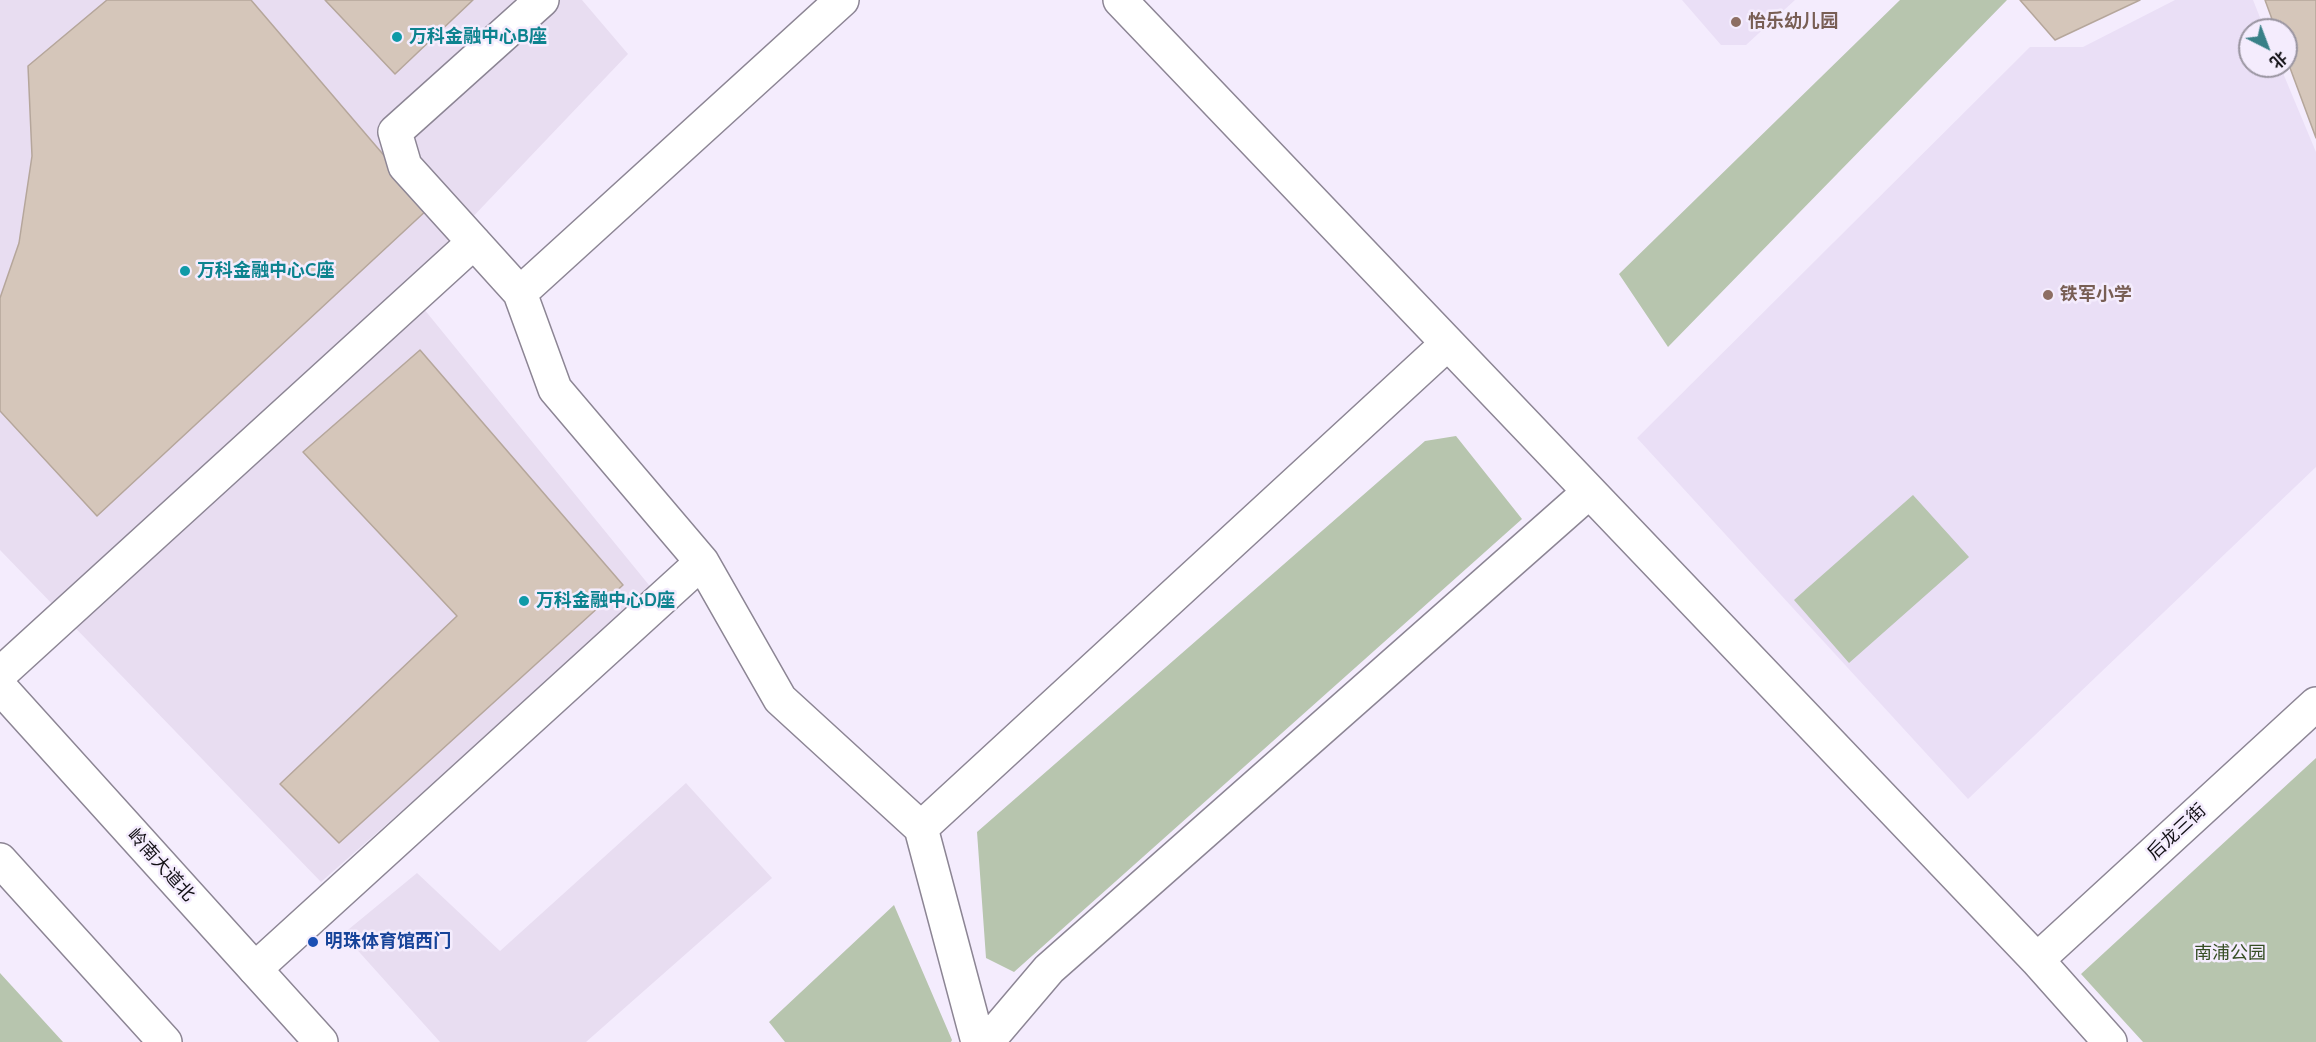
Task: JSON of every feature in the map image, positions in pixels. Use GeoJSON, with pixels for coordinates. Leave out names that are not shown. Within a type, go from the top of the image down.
{"type":"FeatureCollection","features":[{"type":"Feature","properties":{"kind":"street"},"geometry":{"type":"LineString","coordinates":[[542,0],[394,132],[405,166],[520,293],[555,389],[702,562],[780,699],[921,828],[978,1042]]}},
{"type":"Feature","properties":{"kind":"street"},"geometry":{"type":"LineString","coordinates":[[520,293],[842,0]]}},
{"type":"Feature","properties":{"kind":"street"},"geometry":{"type":"LineString","coordinates":[[1120,0],[2037,960],[2110,1042]]}},
{"type":"Feature","properties":{"kind":"street"},"geometry":{"type":"LineString","coordinates":[[0,674],[474,243]]}},
{"type":"Feature","properties":{"kind":"street"},"geometry":{"type":"LineString","coordinates":[[921,828],[1448,344]]}},
{"type":"Feature","properties":{"kind":"street"},"geometry":{"type":"LineString","coordinates":[[987,1042],[1048,969],[1590,492]]}},
{"type":"Feature","properties":{"kind":"street"},"geometry":{"type":"LineString","coordinates":[[255,969],[702,562]]}},
{"type":"Feature","properties":{"kind":"street","name":"岭南大道北"},"geometry":{"type":"LineString","coordinates":[[0,687],[321,1042]]}},
{"type":"Feature","properties":{"kind":"street","name":"后龙三街"},"geometry":{"type":"LineString","coordinates":[[2037,960],[2316,704]]}},
{"type":"Feature","properties":{"kind":"street"},"geometry":{"type":"LineString","coordinates":[[0,860],[165,1042]]}},
{"type":"Feature","properties":{"kind":"shaded area"},"geometry":{"type":"Polygon","coordinates":[[[0,0],[582,0],[628,54],[406,287],[653,590],[321,882],[0,550],[0,0]]]}},
{"type":"Feature","properties":{"kind":"shaded area","name":"怡乐幼儿园"},"geometry":{"type":"Polygon","coordinates":[[[1682,0],[1795,0],[1746,45],[1721,45],[1682,0]]]}},
{"type":"Feature","properties":{"kind":"shaded area","name":"铁军小学"},"geometry":{"type":"Polygon","coordinates":[[[2175,0],[2253,0],[2260,18],[2238,18],[2238,78],[2285,78],[2316,152],[2316,467],[1968,799],[1637,438],[2030,47],[2083,47],[2175,0]]]}},
{"type":"Feature","properties":{"kind":"shaded area"},"geometry":{"type":"Polygon","coordinates":[[[686,783],[772,878],[586,1042],[440,1042],[343,934],[417,873],[500,951],[686,783]]]}},
{"type":"Feature","properties":{"kind":"green space"},"geometry":{"type":"Polygon","coordinates":[[[1900,0],[2007,0],[1668,347],[1619,274],[1900,0]]]}},
{"type":"Feature","properties":{"kind":"green space"},"geometry":{"type":"Polygon","coordinates":[[[1456,436],[1522,519],[1014,972],[986,958],[977,832],[1425,441],[1456,436]]]}},
{"type":"Feature","properties":{"kind":"green space"},"geometry":{"type":"Polygon","coordinates":[[[1913,495],[1969,557],[1849,663],[1794,600],[1913,495]]]}},
{"type":"Feature","properties":{"kind":"green space","name":"南浦公园"},"geometry":{"type":"Polygon","coordinates":[[[2316,758],[2316,1042],[2143,1042],[2081,974],[2316,758]]]}},
{"type":"Feature","properties":{"kind":"green space"},"geometry":{"type":"Polygon","coordinates":[[[894,905],[951,1042],[785,1042],[769,1022],[894,905]]]}},
{"type":"Feature","properties":{"kind":"green space"},"geometry":{"type":"Polygon","coordinates":[[[0,973],[63,1042],[0,1042],[0,973]]]}},
{"type":"Feature","properties":{"kind":"building","name":"万科金融中心C座"},"geometry":{"type":"Polygon","coordinates":[[[107,0],[251,0],[429,208],[97,516],[0,411],[0,298],[19,243],[32,156],[28,66],[107,0]]]}},
{"type":"Feature","properties":{"kind":"building","name":"万科金融中心B座"},"geometry":{"type":"Polygon","coordinates":[[[325,0],[473,0],[395,74],[325,0]]]}},
{"type":"Feature","properties":{"kind":"building"},"geometry":{"type":"Polygon","coordinates":[[[2020,0],[2140,0],[2055,40],[2020,0]]]}},
{"type":"Feature","properties":{"kind":"building"},"geometry":{"type":"Polygon","coordinates":[[[2265,0],[2316,0],[2316,138],[2294,78],[2298,78],[2298,18],[2272,18],[2265,0]]]}},
{"type":"Feature","properties":{"kind":"building","name":"万科金融中心D座"},"geometry":{"type":"Polygon","coordinates":[[[420,350],[623,585],[339,843],[280,784],[457,616],[303,452],[420,350]]]}},
{"type":"Feature","properties":{"kind":"place","name":"怡乐幼儿园"},"geometry":{"type":"Point","coordinates":[1736,22]}},
{"type":"Feature","properties":{"kind":"place","name":"万科金融中心B座"},"geometry":{"type":"Point","coordinates":[397,37]}},
{"type":"Feature","properties":{"kind":"place","name":"万科金融中心C座"},"geometry":{"type":"Point","coordinates":[185,271]}},
{"type":"Feature","properties":{"kind":"place","name":"铁军小学"},"geometry":{"type":"Point","coordinates":[2048,295]}},
{"type":"Feature","properties":{"kind":"place","name":"万科金融中心D座"},"geometry":{"type":"Point","coordinates":[524,601]}},
{"type":"Feature","properties":{"kind":"place","name":"明珠体育馆西门"},"geometry":{"type":"Point","coordinates":[313,942]}}]}
